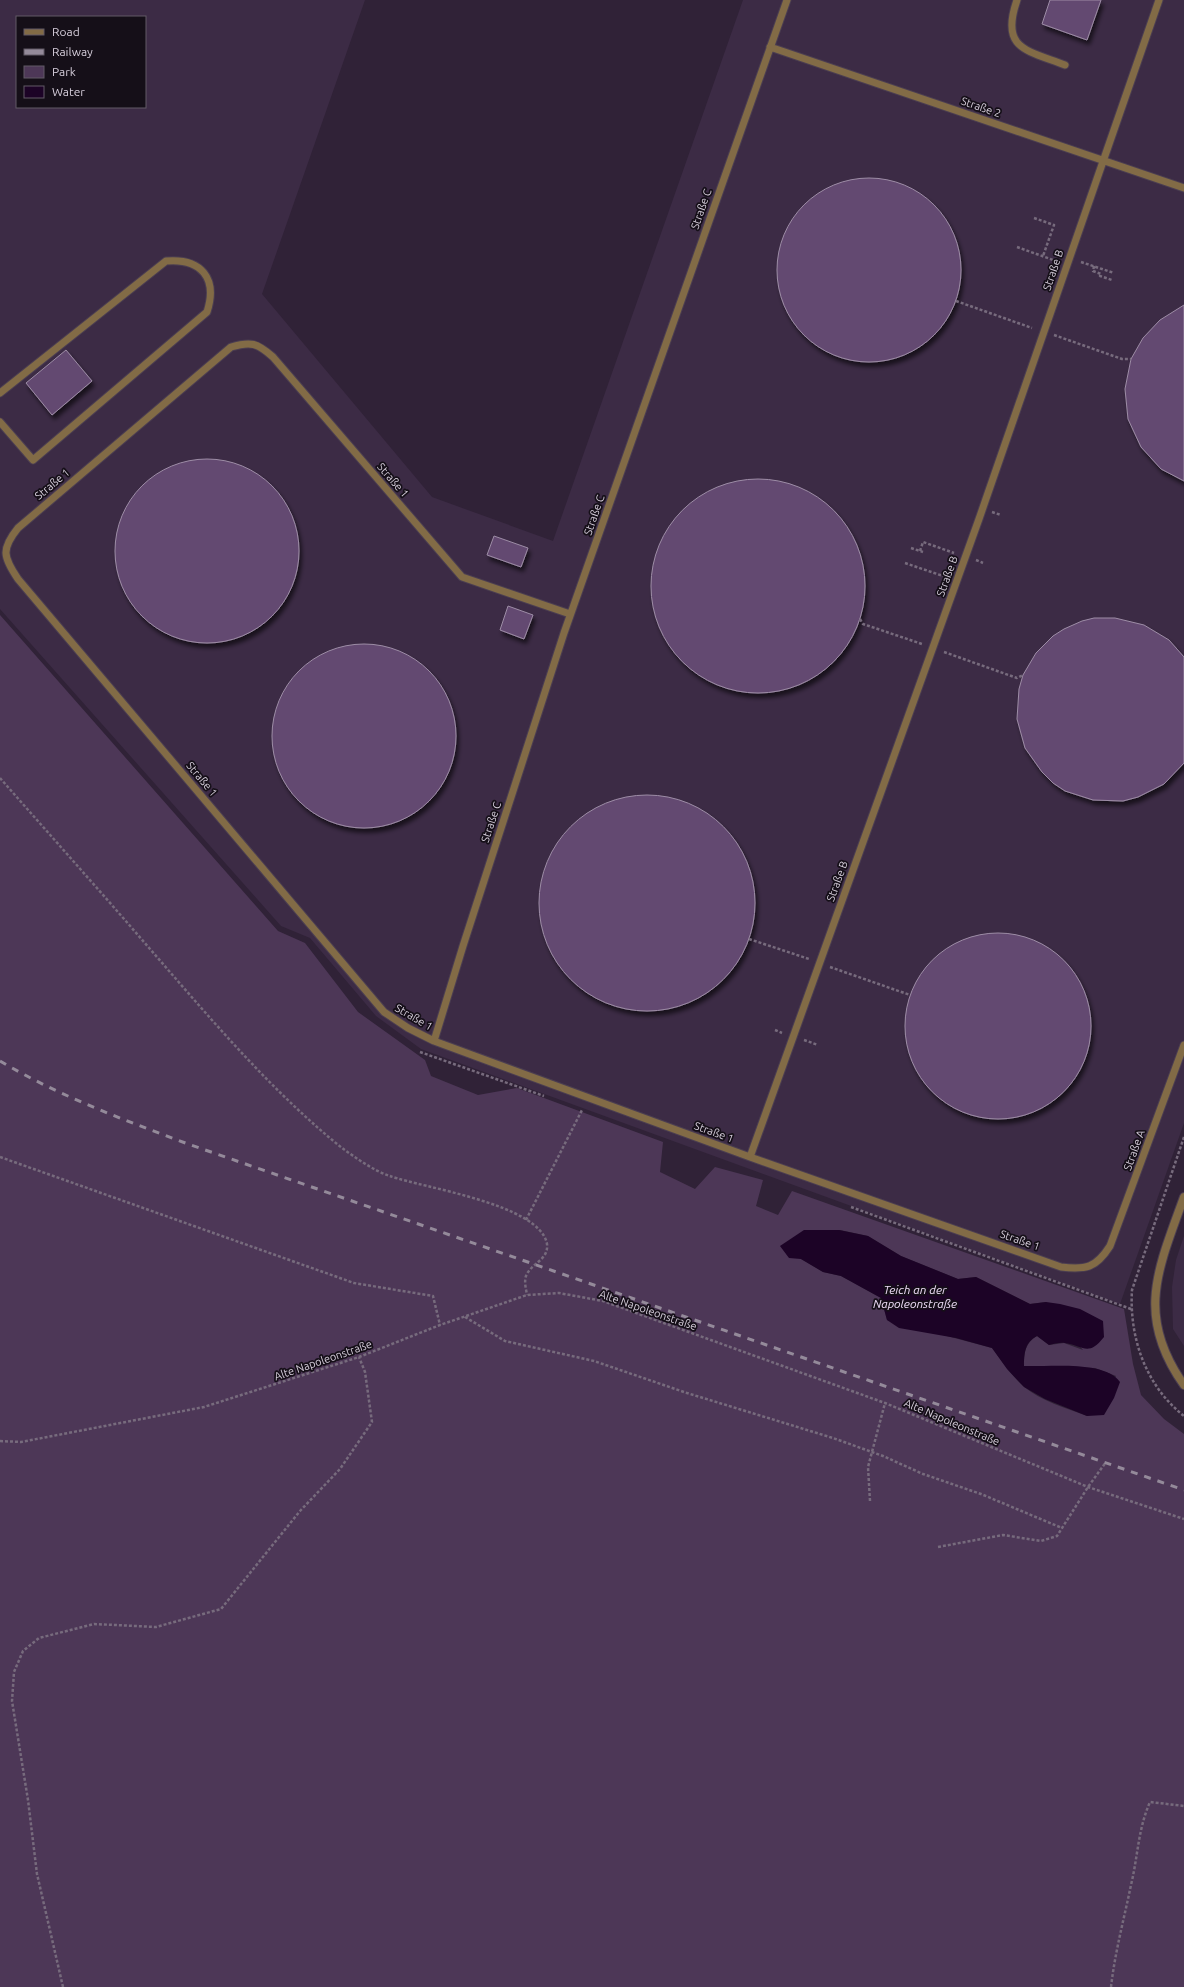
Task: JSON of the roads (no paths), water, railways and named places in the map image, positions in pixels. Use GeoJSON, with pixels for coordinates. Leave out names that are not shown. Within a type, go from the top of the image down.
{"type":"FeatureCollection","features":[{"type":"Feature","properties":{"kind":"street"},"geometry":{"type":"LineString","coordinates":[[1184,1197],[1159,1271],[1155,1296],[1155,1311],[1159,1337],[1166,1355],[1184,1384]]}},
{"type":"Feature","properties":{"kind":"lane","name":"Straße C"},"geometry":{"type":"LineString","coordinates":[[434,1041],[570,614],[787,0]]}},
{"type":"Feature","properties":{"kind":"lane"},"geometry":{"type":"LineString","coordinates":[[1017,0],[1011,22],[1011,33],[1015,41],[1022,48],[1065,65]]}},
{"type":"Feature","properties":{"kind":"lane","name":"Straße B"},"geometry":{"type":"LineString","coordinates":[[750,1157],[981,514],[1159,0]]}},
{"type":"Feature","properties":{"kind":"lane","name":"Straße 2"},"geometry":{"type":"LineString","coordinates":[[770,47],[1184,188]]}},
{"type":"Feature","properties":{"kind":"lane"},"geometry":{"type":"LineString","coordinates":[[0,393],[166,261],[176,260],[190,262],[200,267],[206,274],[210,288],[211,301],[207,312],[33,460],[0,422]]}},
{"type":"Feature","properties":{"kind":"lane","name":"Straße 1"},"geometry":{"type":"LineString","coordinates":[[570,614],[462,577],[273,357],[261,347],[246,343],[231,347],[18,528],[8,541],[6,554],[8,565],[18,579],[384,1012],[408,1028],[434,1041],[750,1157],[1061,1266],[1080,1269],[1100,1261]]}},
{"type":"Feature","properties":{"kind":"lane","name":"Straße A"},"geometry":{"type":"LineString","coordinates":[[1100,1261],[1110,1246],[1184,1045]]}},
{"type":"Feature","properties":{"kind":"water","name":"Teich an der Napoleonstraße"},"geometry":{"type":"Polygon","coordinates":[[[804,1230],[839,1230],[868,1236],[901,1256],[958,1279],[976,1277],[1030,1304],[1046,1302],[1060,1304],[1080,1309],[1103,1321],[1104,1337],[1094,1347],[1086,1349],[1063,1343],[1049,1345],[1037,1336],[1033,1338],[1026,1348],[1024,1366],[1076,1366],[1102,1370],[1113,1375],[1120,1382],[1114,1398],[1104,1415],[1087,1416],[1045,1399],[1024,1387],[1007,1369],[992,1348],[956,1338],[899,1328],[887,1320],[881,1298],[841,1276],[823,1272],[801,1259],[789,1258],[780,1246],[804,1230]]]}},
{"type":"Feature","properties":{"kind":"railway"},"geometry":{"type":"LineString","coordinates":[[0,1061],[22,1074],[69,1096],[188,1144],[1184,1490]]}}]}
